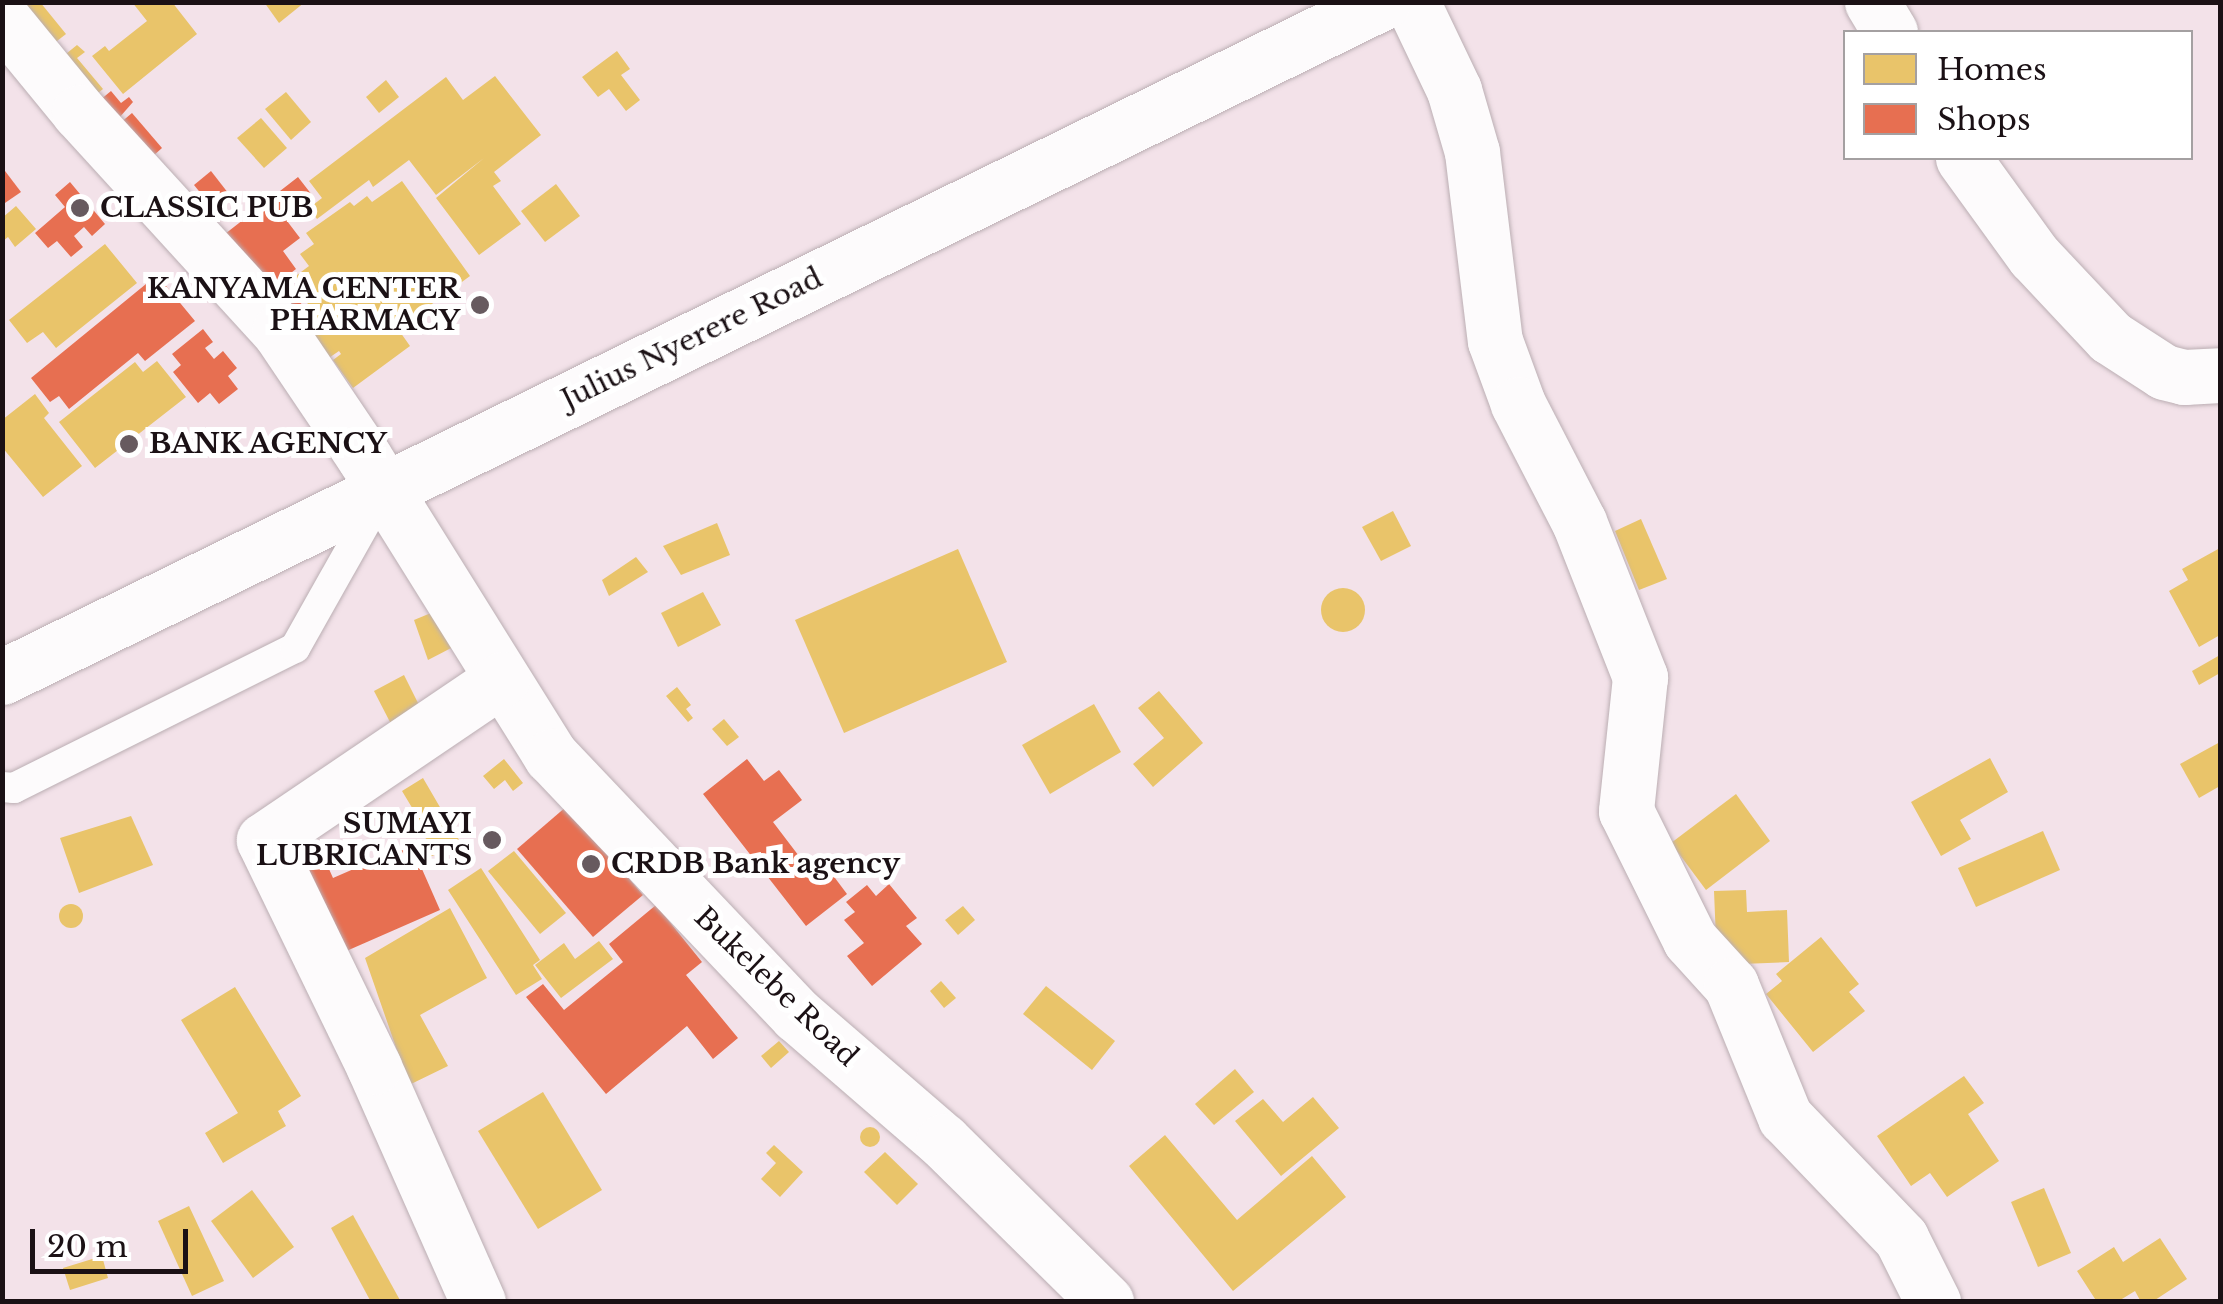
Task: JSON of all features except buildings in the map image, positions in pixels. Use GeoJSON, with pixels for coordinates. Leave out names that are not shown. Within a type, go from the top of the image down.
{"type":"FeatureCollection","features":[{"type":"Feature","properties":{"kind":"main road","name":"Julius Nyerere Road"},"geometry":{"type":"LineString","coordinates":[[2,676],[1383,2]]}},
{"type":"Feature","properties":{"kind":"main road"},"geometry":{"type":"LineString","coordinates":[[1412,2],[1454,90],[1472,152],[1495,341],[1518,404],[1579,522],[1640,677],[1626,812],[1690,940],[1731,985],[1785,1117],[1901,1238],[1932,1302]]}},
{"type":"Feature","properties":{"kind":"main road"},"geometry":{"type":"LineString","coordinates":[[1872,2],[1889,30]]}},
{"type":"Feature","properties":{"kind":"main road","name":"Bukelebe Road"},"geometry":{"type":"LineString","coordinates":[[2,18],[79,112],[279,331],[551,756],[796,1015],[942,1141],[1106,1302]]}},
{"type":"Feature","properties":{"kind":"main road"},"geometry":{"type":"LineString","coordinates":[[1964,160],[2034,256],[2110,337],[2164,372],[2184,377],[2220,375]]}},
{"type":"Feature","properties":{"kind":"main road"},"geometry":{"type":"LineString","coordinates":[[478,1302],[374,1067],[264,840],[502,679]]}},
{"type":"Feature","properties":{"kind":"lane"},"geometry":{"type":"LineString","coordinates":[[2,787],[14,788],[295,648],[384,490]]}},
{"type":"Feature","properties":{"kind":"place","name":"CLASSIC PUB"},"geometry":{"type":"Point","coordinates":[80,208]}},
{"type":"Feature","properties":{"kind":"place","name":"KANYAMA CENTER PHARMACY"},"geometry":{"type":"Point","coordinates":[480,305]}},
{"type":"Feature","properties":{"kind":"place","name":"BANK AGENCY"},"geometry":{"type":"Point","coordinates":[129,444]}},
{"type":"Feature","properties":{"kind":"place","name":"SUMAYI LUBRICANTS"},"geometry":{"type":"Point","coordinates":[492,840]}},
{"type":"Feature","properties":{"kind":"place","name":"CRDB Bank agency"},"geometry":{"type":"Point","coordinates":[591,864]}}]}
